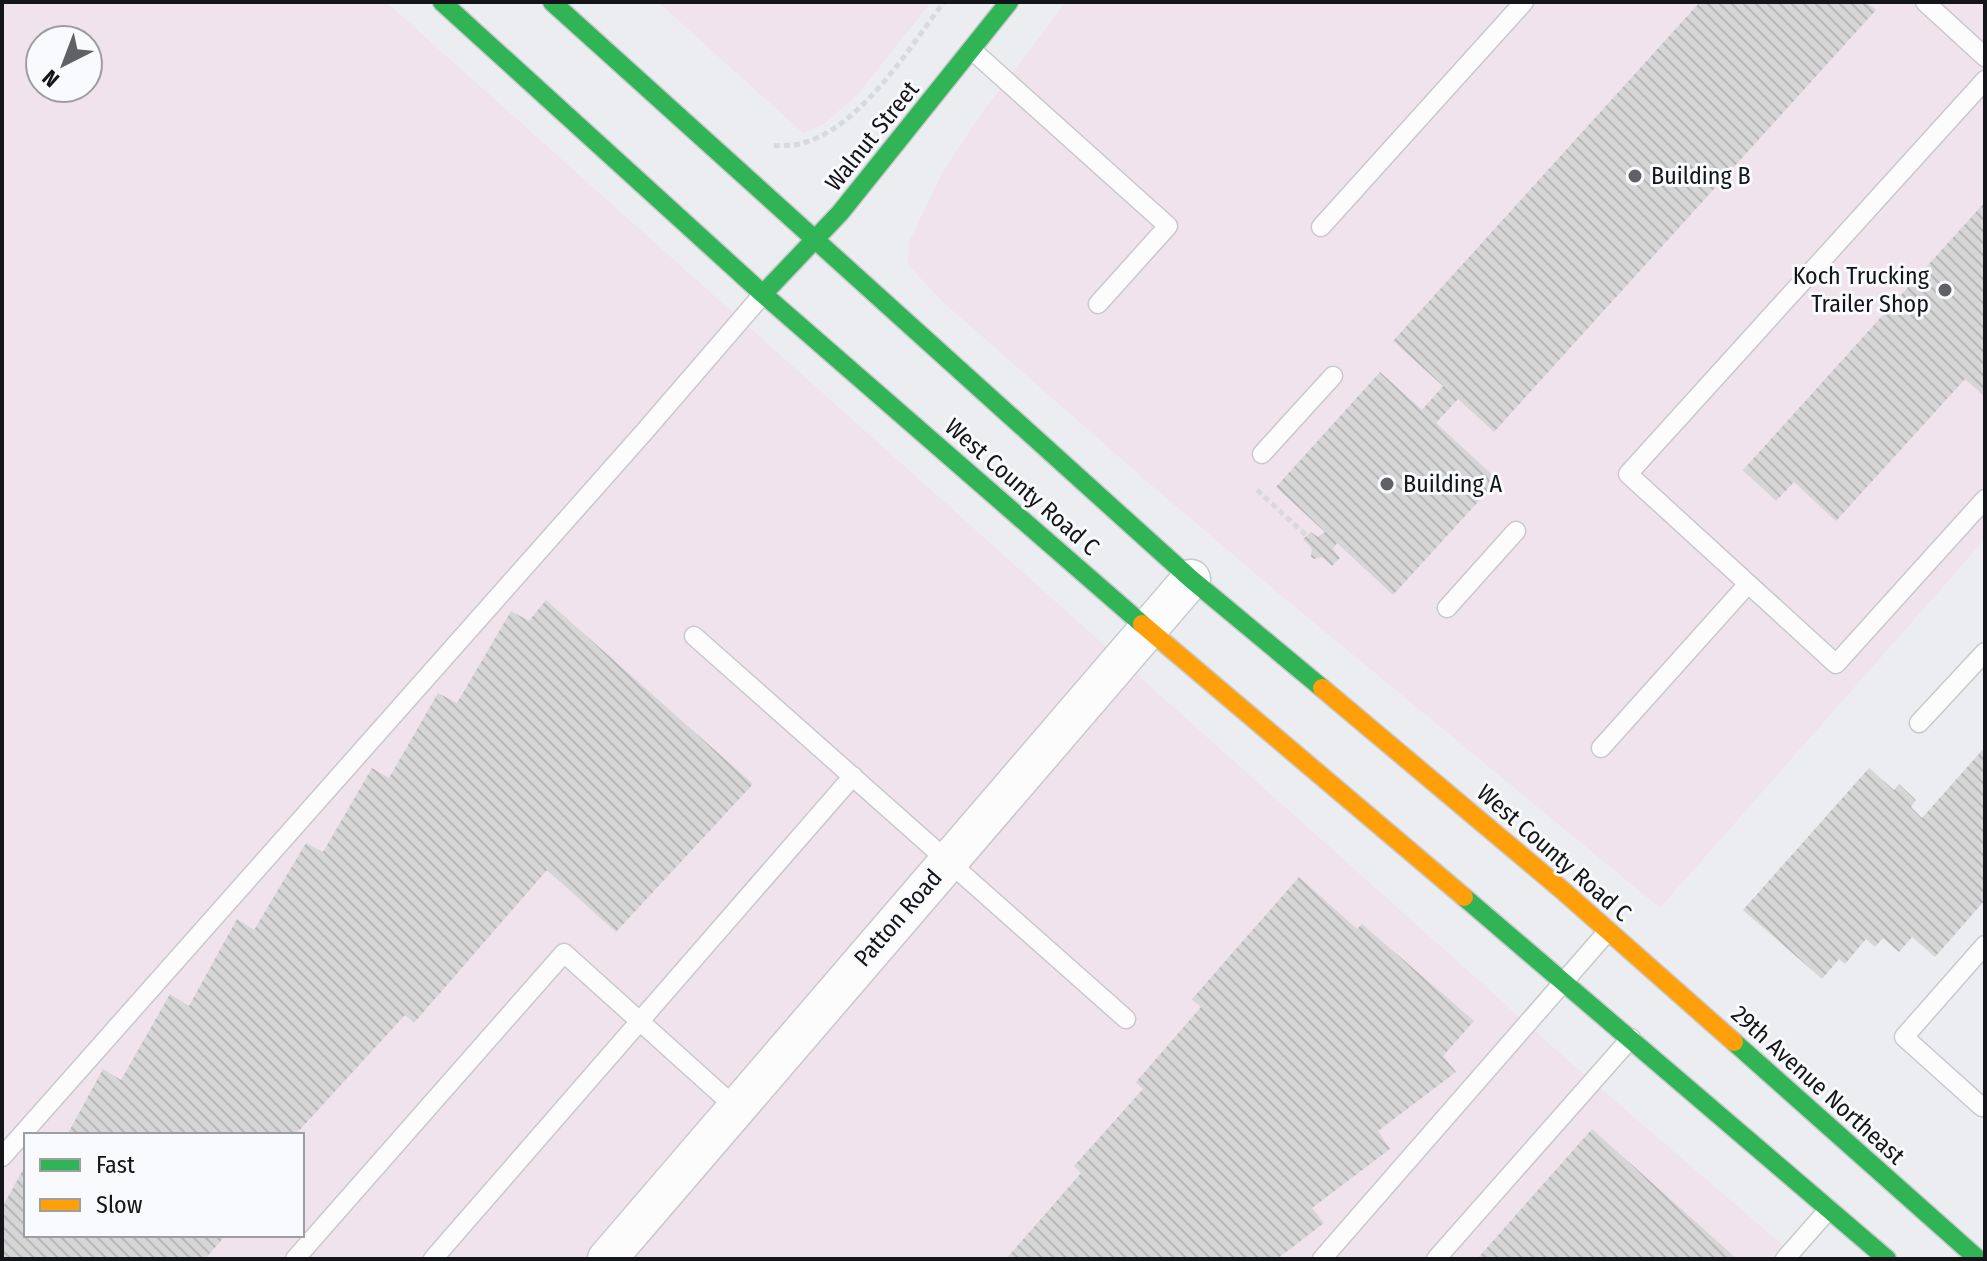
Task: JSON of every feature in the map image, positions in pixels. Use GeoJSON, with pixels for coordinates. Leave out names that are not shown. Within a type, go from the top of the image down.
{"type":"FeatureCollection","features":[{"type":"Feature","properties":{"kind":"main road","name":"West County Road C"},"geometry":{"type":"LineString","coordinates":[[442,2],[763,294],[1148,629],[1631,1038]]}},
{"type":"Feature","properties":{"kind":"main road","name":"West County Road C"},"geometry":{"type":"LineString","coordinates":[[552,2],[1191,579],[1626,947]]}},
{"type":"Feature","properties":{"kind":"main road","name":"Walnut Street"},"geometry":{"type":"LineString","coordinates":[[763,294],[840,213],[973,51],[1009,2]]}},
{"type":"Feature","properties":{"kind":"main road","name":"29th Avenue Northeast"},"geometry":{"type":"LineString","coordinates":[[1626,947],[1978,1259]]}},
{"type":"Feature","properties":{"kind":"main road"},"geometry":{"type":"LineString","coordinates":[[1631,1038],[1887,1259]]}},
{"type":"Feature","properties":{"kind":"street","name":"Patton Road"},"geometry":{"type":"LineString","coordinates":[[607,1259],[1191,579]]}},
{"type":"Feature","properties":{"kind":"lane"},"geometry":{"type":"LineString","coordinates":[[1321,227],[1524,2]]}},
{"type":"Feature","properties":{"kind":"lane"},"geometry":{"type":"LineString","coordinates":[[1925,2],[1985,57]]}},
{"type":"Feature","properties":{"kind":"lane"},"geometry":{"type":"LineString","coordinates":[[973,51],[1168,226],[1098,304]]}},
{"type":"Feature","properties":{"kind":"lane"},"geometry":{"type":"LineString","coordinates":[[1985,80],[1628,474],[1836,664],[1985,499]]}},
{"type":"Feature","properties":{"kind":"lane"},"geometry":{"type":"LineString","coordinates":[[2,1157],[635,443],[763,294]]}},
{"type":"Feature","properties":{"kind":"lane"},"geometry":{"type":"LineString","coordinates":[[1262,454],[1333,376]]}},
{"type":"Feature","properties":{"kind":"lane"},"geometry":{"type":"LineString","coordinates":[[1447,608],[1516,531]]}},
{"type":"Feature","properties":{"kind":"lane"},"geometry":{"type":"LineString","coordinates":[[1601,748],[1748,584]]}},
{"type":"Feature","properties":{"kind":"lane"},"geometry":{"type":"LineString","coordinates":[[694,636],[1126,1019]]}},
{"type":"Feature","properties":{"kind":"lane"},"geometry":{"type":"LineString","coordinates":[[1919,723],[1985,652]]}},
{"type":"Feature","properties":{"kind":"lane"},"geometry":{"type":"LineString","coordinates":[[433,1259],[853,776]]}},
{"type":"Feature","properties":{"kind":"lane"},"geometry":{"type":"LineString","coordinates":[[1322,1259],[1608,931]]}},
{"type":"Feature","properties":{"kind":"lane"},"geometry":{"type":"LineString","coordinates":[[1985,945],[1904,1037],[1982,1107],[1985,1104]]}},
{"type":"Feature","properties":{"kind":"lane"},"geometry":{"type":"LineString","coordinates":[[295,1259],[564,953],[735,1107]]}},
{"type":"Feature","properties":{"kind":"lane"},"geometry":{"type":"LineString","coordinates":[[1436,1259],[1631,1038]]}},
{"type":"Feature","properties":{"kind":"lane"},"geometry":{"type":"LineString","coordinates":[[1785,1259],[1829,1209]]}},
{"type":"Feature","properties":{"kind":"path"},"geometry":{"type":"LineString","coordinates":[[774,146],[798,145],[832,130],[875,92],[944,2]]}},
{"type":"Feature","properties":{"kind":"path"},"geometry":{"type":"LineString","coordinates":[[1257,490],[1307,536]]}},
{"type":"Feature","properties":{"kind":"shaded area"},"geometry":{"type":"Polygon","coordinates":[[[2,2],[386,2],[1563,1056],[1799,1259],[2,1259],[2,2]]]}},
{"type":"Feature","properties":{"kind":"shaded area"},"geometry":{"type":"Polygon","coordinates":[[[658,2],[931,2],[858,94],[824,124],[803,133],[658,2]]]}},
{"type":"Feature","properties":{"kind":"shaded area"},"geometry":{"type":"Polygon","coordinates":[[[1066,2],[1985,2],[1985,539],[1660,908],[1144,479],[943,302],[908,265],[910,240],[943,171],[979,117],[1066,2]]]}},
{"type":"Feature","properties":{"kind":"building","name":"Building B"},"geometry":{"type":"Polygon","coordinates":[[[1700,2],[1866,2],[1876,10],[1494,432],[1458,399],[1436,423],[1498,480],[1393,595],[1337,543],[1333,549],[1340,558],[1332,566],[1322,557],[1311,557],[1312,549],[1303,539],[1311,532],[1318,537],[1325,532],[1276,487],[1380,372],[1422,410],[1443,386],[1393,341],[1700,2]]]}},
{"type":"Feature","properties":{"kind":"building","name":"Koch Trucking Trailer Shop"},"geometry":{"type":"Polygon","coordinates":[[[1985,202],[1985,397],[1965,379],[1836,521],[1794,482],[1776,501],[1743,470],[1985,202]]]}},
{"type":"Feature","properties":{"kind":"building"},"geometry":{"type":"Polygon","coordinates":[[[546,600],[753,784],[616,932],[547,870],[414,1023],[405,1015],[297,1133],[68,1133],[103,1069],[121,1080],[170,994],[189,1006],[237,919],[254,930],[306,843],[323,852],[372,768],[389,778],[438,693],[457,703],[511,611],[529,621],[546,600]]]}},
{"type":"Feature","properties":{"kind":"building"},"geometry":{"type":"Polygon","coordinates":[[[1985,747],[1985,900],[1935,957],[1912,937],[1899,952],[1883,938],[1875,947],[1866,939],[1845,964],[1839,959],[1822,979],[1743,910],[1869,768],[1894,790],[1899,784],[1916,800],[1911,807],[1922,818],[1985,747]]]}},
{"type":"Feature","properties":{"kind":"building"},"geometry":{"type":"Polygon","coordinates":[[[1299,877],[1357,929],[1362,924],[1474,1021],[1443,1056],[1456,1072],[1378,1131],[1390,1149],[1312,1208],[1324,1223],[1277,1259],[1006,1259],[1081,1173],[1074,1166],[1143,1089],[1136,1082],[1201,1007],[1192,999],[1299,877]]]}},
{"type":"Feature","properties":{"kind":"building"},"geometry":{"type":"Polygon","coordinates":[[[1592,1129],[1737,1259],[1477,1259],[1592,1129]]]}},
{"type":"Feature","properties":{"kind":"building"},"geometry":{"type":"Polygon","coordinates":[[[24,1168],[24,1237],[224,1237],[205,1259],[2,1259],[2,1208],[24,1168]]]}},
{"type":"Feature","properties":{"kind":"traffic: fast"},"geometry":{"type":"LineString","coordinates":[[442,2],[763,294],[1142,624]]}},
{"type":"Feature","properties":{"kind":"traffic: fast"},"geometry":{"type":"LineString","coordinates":[[552,2],[1191,579],[1322,688]]}},
{"type":"Feature","properties":{"kind":"traffic: fast"},"geometry":{"type":"LineString","coordinates":[[763,294],[840,213],[1009,2]]}},
{"type":"Feature","properties":{"kind":"traffic: fast"},"geometry":{"type":"LineString","coordinates":[[1464,897],[1887,1259]]}},
{"type":"Feature","properties":{"kind":"traffic: fast"},"geometry":{"type":"LineString","coordinates":[[1734,1042],[1978,1259]]}},
{"type":"Feature","properties":{"kind":"traffic: slow"},"geometry":{"type":"LineString","coordinates":[[1142,624],[1464,897]]}},
{"type":"Feature","properties":{"kind":"traffic: slow"},"geometry":{"type":"LineString","coordinates":[[1322,688],[1561,889],[1734,1042]]}},
{"type":"Feature","properties":{"kind":"place","name":"Building B"},"geometry":{"type":"Point","coordinates":[1635,176]}},
{"type":"Feature","properties":{"kind":"place","name":"Koch Trucking Trailer Shop"},"geometry":{"type":"Point","coordinates":[1945,290]}},
{"type":"Feature","properties":{"kind":"place","name":"Building A"},"geometry":{"type":"Point","coordinates":[1387,484]}}]}
